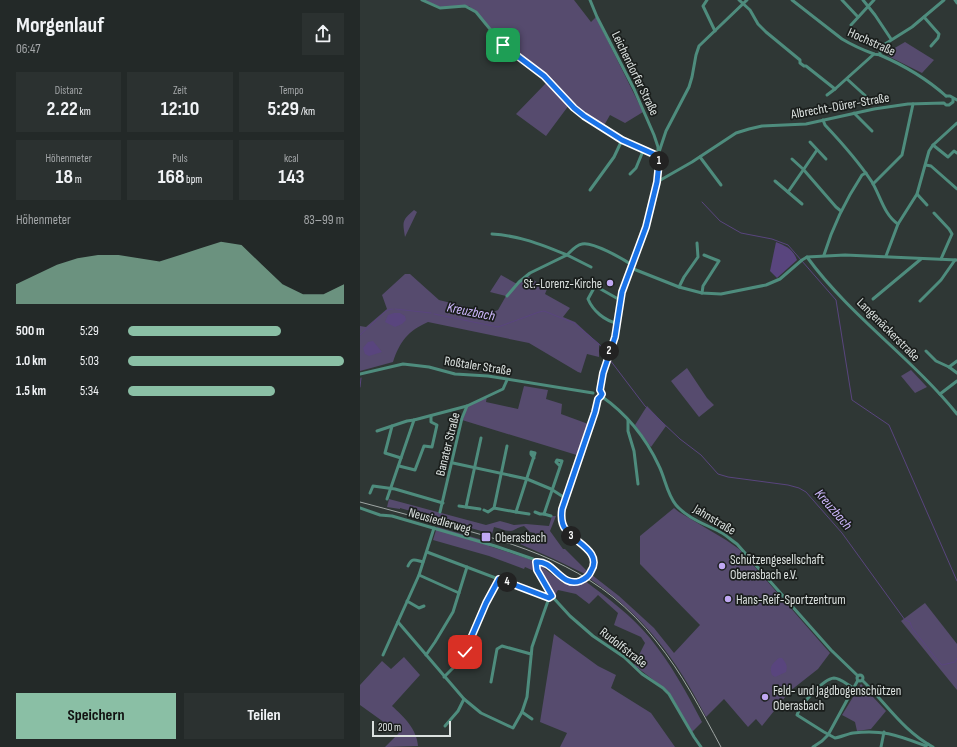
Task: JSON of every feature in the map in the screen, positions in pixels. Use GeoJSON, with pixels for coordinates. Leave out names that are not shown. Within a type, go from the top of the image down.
{"type":"FeatureCollection","features":[{"type":"Feature","properties":{"kind":"street"},"geometry":{"type":"LineString","coordinates":[[422,0],[440,8],[465,6],[476,12],[503,45],[544,76],[574,108],[622,140],[643,151],[658,156]]}},
{"type":"Feature","properties":{"kind":"street","name":"Leichendorfer Straße"},"geometry":{"type":"LineString","coordinates":[[590,0],[597,17],[634,89],[654,135],[658,147],[658,156]]}},
{"type":"Feature","properties":{"kind":"street"},"geometry":{"type":"LineString","coordinates":[[707,0],[703,6],[715,31]]}},
{"type":"Feature","properties":{"kind":"street"},"geometry":{"type":"LineString","coordinates":[[739,0],[750,10],[758,24],[800,60],[800,63],[835,89]]}},
{"type":"Feature","properties":{"kind":"street"},"geometry":{"type":"LineString","coordinates":[[600,390],[593,393],[593,396],[598,399],[602,394],[600,390],[603,373],[615,337],[624,283],[632,266],[646,227],[657,182],[659,162],[658,156],[666,131],[689,86],[697,48],[747,0]]}},
{"type":"Feature","properties":{"kind":"street","name":"Hochstraße"},"geometry":{"type":"LineString","coordinates":[[792,0],[835,35],[851,44],[880,55],[910,70],[936,87],[946,96]]}},
{"type":"Feature","properties":{"kind":"street"},"geometry":{"type":"LineString","coordinates":[[842,0],[858,17]]}},
{"type":"Feature","properties":{"kind":"street"},"geometry":{"type":"LineString","coordinates":[[863,0],[891,39]]}},
{"type":"Feature","properties":{"kind":"street"},"geometry":{"type":"LineString","coordinates":[[851,25],[874,0]]}},
{"type":"Feature","properties":{"kind":"street"},"geometry":{"type":"LineString","coordinates":[[880,55],[882,47],[891,39],[924,17],[944,0]]}},
{"type":"Feature","properties":{"kind":"street"},"geometry":{"type":"LineString","coordinates":[[924,17],[939,34],[938,38],[931,46]]}},
{"type":"Feature","properties":{"kind":"street"},"geometry":{"type":"LineString","coordinates":[[826,95],[847,79],[874,54]]}},
{"type":"Feature","properties":{"kind":"street"},"geometry":{"type":"LineString","coordinates":[[847,79],[870,100]]}},
{"type":"Feature","properties":{"kind":"street"},"geometry":{"type":"LineString","coordinates":[[944,103],[946,96],[950,96],[957,100]]}},
{"type":"Feature","properties":{"kind":"street"},"geometry":{"type":"LineString","coordinates":[[952,104],[953,99]]}},
{"type":"Feature","properties":{"kind":"street","name":"Albrecht-Dürer-Straße"},"geometry":{"type":"LineString","coordinates":[[657,182],[700,157],[738,132],[762,126],[806,124],[874,109],[913,104],[944,103],[948,106],[952,104],[957,106]]}},
{"type":"Feature","properties":{"kind":"street"},"geometry":{"type":"LineString","coordinates":[[873,184],[902,155],[913,104]]}},
{"type":"Feature","properties":{"kind":"street"},"geometry":{"type":"LineString","coordinates":[[854,113],[872,131]]}},
{"type":"Feature","properties":{"kind":"street"},"geometry":{"type":"LineString","coordinates":[[823,120],[825,125],[848,149],[866,173],[890,216],[898,224]]}},
{"type":"Feature","properties":{"kind":"street"},"geometry":{"type":"LineString","coordinates":[[886,256],[898,224],[917,194],[933,145],[957,123]]}},
{"type":"Feature","properties":{"kind":"street"},"geometry":{"type":"LineString","coordinates":[[590,190],[614,157],[622,140]]}},
{"type":"Feature","properties":{"kind":"street"},"geometry":{"type":"LineString","coordinates":[[810,142],[826,160]]}},
{"type":"Feature","properties":{"kind":"street"},"geometry":{"type":"LineString","coordinates":[[933,145],[948,157],[954,151],[957,153]]}},
{"type":"Feature","properties":{"kind":"street"},"geometry":{"type":"LineString","coordinates":[[788,192],[817,150]]}},
{"type":"Feature","properties":{"kind":"street"},"geometry":{"type":"LineString","coordinates":[[630,174],[636,168],[643,151]]}},
{"type":"Feature","properties":{"kind":"street"},"geometry":{"type":"LineString","coordinates":[[700,157],[721,185]]}},
{"type":"Feature","properties":{"kind":"street"},"geometry":{"type":"LineString","coordinates":[[792,159],[841,211]]}},
{"type":"Feature","properties":{"kind":"street"},"geometry":{"type":"LineString","coordinates":[[926,165],[931,166],[957,189]]}},
{"type":"Feature","properties":{"kind":"street"},"geometry":{"type":"LineString","coordinates":[[824,255],[831,231],[841,211],[856,185],[866,173]]}},
{"type":"Feature","properties":{"kind":"street"},"geometry":{"type":"LineString","coordinates":[[775,181],[802,204]]}},
{"type":"Feature","properties":{"kind":"street"},"geometry":{"type":"LineString","coordinates":[[917,194],[927,205]]}},
{"type":"Feature","properties":{"kind":"street"},"geometry":{"type":"LineString","coordinates":[[934,213],[952,234],[942,259]]}},
{"type":"Feature","properties":{"kind":"street"},"geometry":{"type":"LineString","coordinates":[[492,234],[512,236],[527,240],[567,255],[591,267]]}},
{"type":"Feature","properties":{"kind":"street"},"geometry":{"type":"LineString","coordinates":[[679,287],[698,257],[697,243]]}},
{"type":"Feature","properties":{"kind":"street"},"geometry":{"type":"LineString","coordinates":[[507,296],[519,282],[530,273],[567,255],[577,246],[583,244],[588,244],[615,254],[632,266],[679,287],[702,293],[714,294],[726,294],[766,285],[780,279],[807,257],[846,255],[956,260]]}},
{"type":"Feature","properties":{"kind":"street"},"geometry":{"type":"LineString","coordinates":[[702,293],[704,286],[719,261],[704,255]]}},
{"type":"Feature","properties":{"kind":"street","name":"Langenäckerstraße"},"geometry":{"type":"LineString","coordinates":[[807,257],[833,288],[940,394],[957,414]]}},
{"type":"Feature","properties":{"kind":"street"},"geometry":{"type":"LineString","coordinates":[[873,299],[921,258]]}},
{"type":"Feature","properties":{"kind":"street"},"geometry":{"type":"LineString","coordinates":[[920,301],[956,260]]}},
{"type":"Feature","properties":{"kind":"street"},"geometry":{"type":"LineString","coordinates":[[617,323],[612,322],[598,314],[588,300],[594,288],[597,287],[620,300]]}},
{"type":"Feature","properties":{"kind":"street"},"geometry":{"type":"LineString","coordinates":[[926,350],[936,362],[949,367],[957,373]]}},
{"type":"Feature","properties":{"kind":"street"},"geometry":{"type":"LineString","coordinates":[[949,367],[957,361]]}},
{"type":"Feature","properties":{"kind":"street","name":"Roßtaler Straße"},"geometry":{"type":"LineString","coordinates":[[360,374],[403,364],[412,364],[455,374],[488,376],[593,393]]}},
{"type":"Feature","properties":{"kind":"street","name":"Banater Straße"},"geometry":{"type":"LineString","coordinates":[[440,512],[453,463],[462,418],[467,406],[503,389],[507,380]]}},
{"type":"Feature","properties":{"kind":"street"},"geometry":{"type":"LineString","coordinates":[[940,394],[957,381]]}},
{"type":"Feature","properties":{"kind":"street","name":"Jahnstraße"},"geometry":{"type":"LineString","coordinates":[[601,396],[612,404],[645,440],[660,467],[672,499],[685,514],[721,533],[737,544],[831,650],[858,678]]}},
{"type":"Feature","properties":{"kind":"street","name":"Neusiedlerweg"},"geometry":{"type":"LineString","coordinates":[[360,508],[380,515],[392,516],[434,528],[526,556],[536,562],[543,563],[561,577],[571,582],[583,580],[593,568],[591,553],[564,529],[561,515],[565,498],[595,412],[598,399]]}},
{"type":"Feature","properties":{"kind":"street"},"geometry":{"type":"LineString","coordinates":[[377,431],[407,421],[467,406]]}},
{"type":"Feature","properties":{"kind":"street"},"geometry":{"type":"LineString","coordinates":[[399,466],[416,470],[424,446],[432,447],[437,425],[431,422],[431,416]]}},
{"type":"Feature","properties":{"kind":"street"},"geometry":{"type":"LineString","coordinates":[[387,499],[414,420]]}},
{"type":"Feature","properties":{"kind":"street"},"geometry":{"type":"LineString","coordinates":[[628,420],[628,431],[634,451],[638,484]]}},
{"type":"Feature","properties":{"kind":"street"},"geometry":{"type":"LineString","coordinates":[[392,426],[385,453],[401,458]]}},
{"type":"Feature","properties":{"kind":"street"},"geometry":{"type":"LineString","coordinates":[[466,507],[481,438]]}},
{"type":"Feature","properties":{"kind":"street"},"geometry":{"type":"LineString","coordinates":[[484,510],[488,512],[494,508],[507,446]]}},
{"type":"Feature","properties":{"kind":"street"},"geometry":{"type":"LineString","coordinates":[[516,512],[534,458]]}},
{"type":"Feature","properties":{"kind":"street"},"geometry":{"type":"LineString","coordinates":[[453,463],[527,479],[551,489],[565,498]]}},
{"type":"Feature","properties":{"kind":"street"},"geometry":{"type":"LineString","coordinates":[[544,514],[551,489],[560,466]]}},
{"type":"Feature","properties":{"kind":"street"},"geometry":{"type":"LineString","coordinates":[[370,492],[373,486],[390,490],[394,489],[443,503]]}},
{"type":"Feature","properties":{"kind":"street"},"geometry":{"type":"LineString","coordinates":[[459,506],[478,509]]}},
{"type":"Feature","properties":{"kind":"street"},"geometry":{"type":"LineString","coordinates":[[494,508],[529,514]]}},
{"type":"Feature","properties":{"kind":"street"},"geometry":{"type":"LineString","coordinates":[[535,512],[551,516]]}},
{"type":"Feature","properties":{"kind":"street"},"geometry":{"type":"LineString","coordinates":[[382,655],[419,575],[434,528]]}},
{"type":"Feature","properties":{"kind":"street"},"geometry":{"type":"LineString","coordinates":[[398,622],[464,700],[481,713],[513,728],[522,712],[527,697],[531,654],[550,597],[427,552]]}},
{"type":"Feature","properties":{"kind":"street"},"geometry":{"type":"LineString","coordinates":[[408,566],[410,561],[414,559],[423,562]]}},
{"type":"Feature","properties":{"kind":"street","name":"Rudolfstraße"},"geometry":{"type":"LineString","coordinates":[[536,562],[537,570],[550,597],[581,626],[624,657],[642,674],[664,688],[701,747]]}},
{"type":"Feature","properties":{"kind":"street"},"geometry":{"type":"LineString","coordinates":[[426,655],[453,612],[467,567]]}},
{"type":"Feature","properties":{"kind":"street"},"geometry":{"type":"LineString","coordinates":[[419,575],[459,593]]}},
{"type":"Feature","properties":{"kind":"street"},"geometry":{"type":"LineString","coordinates":[[444,677],[457,664],[465,652],[486,603],[499,579]]}},
{"type":"Feature","properties":{"kind":"street"},"geometry":{"type":"LineString","coordinates":[[407,601],[419,608],[424,606]]}},
{"type":"Feature","properties":{"kind":"street"},"geometry":{"type":"LineString","coordinates":[[491,682],[497,649],[502,646],[531,654]]}},
{"type":"Feature","properties":{"kind":"street"},"geometry":{"type":"LineString","coordinates":[[854,688],[833,678],[806,700],[797,713],[798,716],[835,738],[851,733],[884,732],[933,747]]}},
{"type":"Feature","properties":{"kind":"street"},"geometry":{"type":"LineString","coordinates":[[813,747],[828,735],[858,678],[878,696],[900,723],[927,745]]}},
{"type":"Feature","properties":{"kind":"street"},"geometry":{"type":"LineString","coordinates":[[445,726],[458,711],[464,700]]}},
{"type":"Feature","properties":{"kind":"street"},"geometry":{"type":"LineString","coordinates":[[522,712],[532,719]]}},
{"type":"Feature","properties":{"kind":"street"},"geometry":{"type":"LineString","coordinates":[[881,747],[884,732]]}},
{"type":"Feature","properties":{"kind":"shaded area"},"geometry":{"type":"Polygon","coordinates":[[[424,0],[574,0],[591,22],[596,17],[643,112],[625,123],[610,115],[602,129],[569,105],[546,136],[516,114],[548,81],[502,44],[484,21],[469,6],[442,8],[424,0]]]}},
{"type":"Feature","properties":{"kind":"shaded area"},"geometry":{"type":"Polygon","coordinates":[[[905,42],[934,60],[922,73],[888,56],[893,49],[905,42]]]}},
{"type":"Feature","properties":{"kind":"shaded area"},"geometry":{"type":"Polygon","coordinates":[[[414,210],[417,212],[405,237],[405,219],[414,210]]]}},
{"type":"Feature","properties":{"kind":"shaded area"},"geometry":{"type":"Polygon","coordinates":[[[776,242],[789,248],[797,260],[777,278],[770,271],[776,242]]]}},
{"type":"Feature","properties":{"kind":"shaded area"},"geometry":{"type":"Polygon","coordinates":[[[405,274],[410,274],[439,300],[491,313],[498,310],[506,296],[490,292],[501,275],[517,284],[526,275],[547,289],[545,294],[570,308],[563,317],[575,322],[599,344],[599,357],[587,354],[581,373],[529,343],[428,322],[415,329],[402,342],[393,362],[360,371],[360,326],[366,327],[387,309],[382,295],[405,274]]]}},
{"type":"Feature","properties":{"kind":"shaded area"},"geometry":{"type":"Polygon","coordinates":[[[400,313],[405,316],[406,320],[402,324],[395,327],[385,322],[388,315],[400,313]]]}},
{"type":"Feature","properties":{"kind":"shaded area"},"geometry":{"type":"Polygon","coordinates":[[[373,341],[382,352],[369,356],[365,354],[363,348],[368,342],[373,341]]]}},
{"type":"Feature","properties":{"kind":"shaded area"},"geometry":{"type":"Polygon","coordinates":[[[687,368],[707,398],[714,405],[699,417],[671,381],[687,368]]]}},
{"type":"Feature","properties":{"kind":"shaded area"},"geometry":{"type":"Polygon","coordinates":[[[911,370],[927,387],[915,393],[901,376],[911,370]]]}},
{"type":"Feature","properties":{"kind":"shaded area"},"geometry":{"type":"Polygon","coordinates":[[[524,386],[548,390],[546,399],[562,404],[561,414],[591,425],[580,456],[462,420],[468,405],[487,396],[486,402],[518,409],[524,386]]]}},
{"type":"Feature","properties":{"kind":"shaded area"},"geometry":{"type":"Polygon","coordinates":[[[647,406],[666,426],[651,447],[635,425],[647,406]]]}},
{"type":"Feature","properties":{"kind":"shaded area"},"geometry":{"type":"Polygon","coordinates":[[[389,499],[486,525],[500,521],[514,525],[526,524],[549,526],[552,516],[556,516],[550,531],[563,549],[565,549],[587,571],[585,574],[520,544],[523,538],[536,535],[524,526],[512,531],[494,527],[492,534],[400,508],[387,507],[389,499]]]}},
{"type":"Feature","properties":{"kind":"shaded area","name":"Hans-Reif-Sportzentrum"},"geometry":{"type":"Polygon","coordinates":[[[674,508],[739,549],[830,653],[818,669],[790,691],[762,726],[756,719],[748,727],[724,699],[706,717],[683,676],[643,623],[609,593],[590,579],[592,575],[619,596],[654,628],[674,653],[700,625],[640,564],[640,536],[674,508]]]}},
{"type":"Feature","properties":{"kind":"shaded area"},"geometry":{"type":"Polygon","coordinates":[[[437,527],[490,542],[489,546],[529,559],[540,565],[563,583],[573,584],[585,581],[628,615],[650,638],[678,679],[702,722],[692,732],[669,692],[634,665],[645,643],[641,637],[614,625],[618,613],[598,595],[589,604],[576,594],[558,590],[555,595],[543,575],[525,567],[524,569],[489,556],[433,540],[437,527]]]}},
{"type":"Feature","properties":{"kind":"shaded area"},"geometry":{"type":"Polygon","coordinates":[[[925,603],[957,644],[957,690],[901,621],[925,603]]]}},
{"type":"Feature","properties":{"kind":"shaded area"},"geometry":{"type":"Polygon","coordinates":[[[554,634],[598,666],[616,675],[611,688],[651,713],[675,747],[560,747],[567,733],[540,722],[554,634]]]}},
{"type":"Feature","properties":{"kind":"shaded area"},"geometry":{"type":"Polygon","coordinates":[[[404,657],[420,675],[392,706],[405,719],[412,729],[418,746],[385,747],[399,733],[360,705],[360,685],[382,661],[391,669],[404,657]]]}},
{"type":"Feature","properties":{"kind":"shaded area"},"geometry":{"type":"Polygon","coordinates":[[[779,658],[782,658],[785,661],[787,670],[786,672],[775,677],[772,675],[771,667],[779,658]]]}},
{"type":"Feature","properties":{"kind":"shaded area"},"geometry":{"type":"Polygon","coordinates":[[[861,684],[886,711],[871,729],[857,731],[855,722],[842,715],[861,684]]]}},
{"type":"Feature","properties":{"kind":"waterway"},"geometry":{"type":"LineString","coordinates":[[702,202],[720,221],[741,233],[772,239],[788,245],[836,300],[852,400],[889,425],[957,581]]}},
{"type":"Feature","properties":{"kind":"waterway","name":"Kreuzbach"},"geometry":{"type":"LineString","coordinates":[[360,335],[387,310],[393,309]]}},
{"type":"Feature","properties":{"kind":"waterway","name":"Kreuzbach"},"geometry":{"type":"LineString","coordinates":[[395,309],[431,313]]}},
{"type":"Feature","properties":{"kind":"waterway","name":"Kreuzbach"},"geometry":{"type":"LineString","coordinates":[[434,314],[498,327],[544,311],[574,323],[599,344],[603,349],[604,355]]}},
{"type":"Feature","properties":{"kind":"waterway","name":"Kreuzbach"},"geometry":{"type":"LineString","coordinates":[[610,360],[645,406],[680,439],[701,455],[718,474],[728,477],[788,485],[806,492],[842,533],[905,620],[910,622],[912,628],[938,661],[942,665],[955,662],[957,658]]}},
{"type":"Feature","properties":{"kind":"waterway"},"geometry":{"type":"LineString","coordinates":[[360,387],[361,378]]}},
{"type":"Feature","properties":{"kind":"railway"},"geometry":{"type":"LineString","coordinates":[[360,502],[484,535],[512,544],[565,566],[590,580],[613,597],[635,617],[656,641],[683,679],[721,747]]}},
{"type":"Feature","properties":{"kind":"place","name":"St.-Lorenz-Kirche"},"geometry":{"type":"Point","coordinates":[610,283]}},
{"type":"Feature","properties":{"kind":"place","name":"Oberasbach"},"geometry":{"type":"Point","coordinates":[486,537]}},
{"type":"Feature","properties":{"kind":"place","name":"Schützengesellschaft Oberasbach e.V."},"geometry":{"type":"Point","coordinates":[722,566]}},
{"type":"Feature","properties":{"kind":"place","name":"Hans-Reif-Sportzentrum"},"geometry":{"type":"Point","coordinates":[728,599]}},
{"type":"Feature","properties":{"kind":"place","name":"Feld- und Jagdbogenschützen Oberasbach"},"geometry":{"type":"Point","coordinates":[765,697]}},
{"type":"Feature","properties":{"kind":"route"},"geometry":{"type":"LineString","coordinates":[[465,652],[486,603],[499,579],[549,598],[552,596],[537,570],[536,562],[543,563],[561,577],[571,582],[583,580],[593,568],[591,553],[564,529],[561,515],[565,498],[595,412],[598,399],[602,394],[600,390],[603,373],[615,337],[624,283],[646,227],[657,182],[659,162],[658,156],[643,151],[622,140],[584,116],[574,108],[544,76],[503,45]]}}]}
